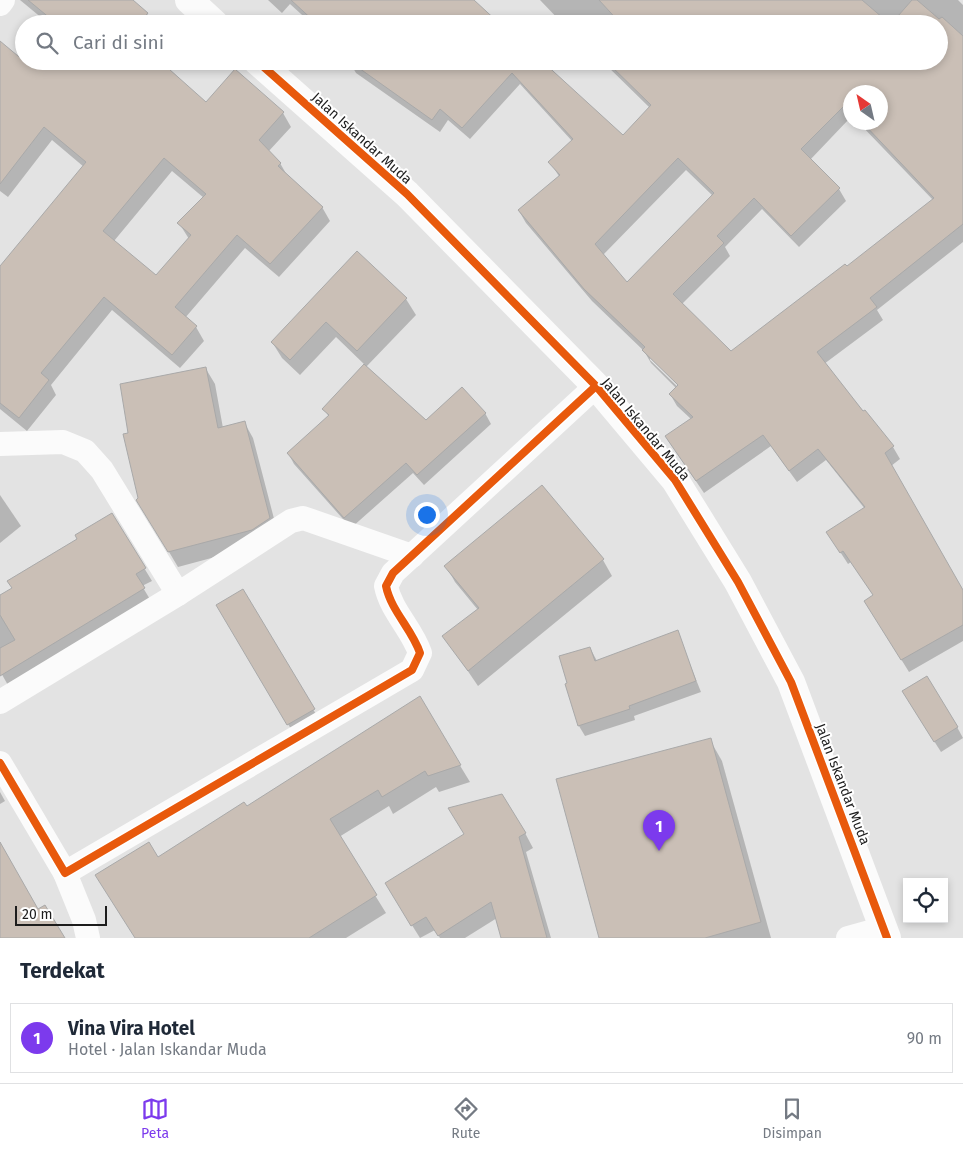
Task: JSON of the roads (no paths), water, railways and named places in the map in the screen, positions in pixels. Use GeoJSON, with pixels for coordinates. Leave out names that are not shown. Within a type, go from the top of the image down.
{"type":"FeatureCollection","features":[{"type":"Feature","properties":{"kind":"street"},"geometry":{"type":"LineString","coordinates":[[0,4],[3,0]]}},
{"type":"Feature","properties":{"kind":"street"},"geometry":{"type":"LineString","coordinates":[[188,0],[205,15]]}},
{"type":"Feature","properties":{"kind":"street","name":"Jalan Iskandar Muda"},"geometry":{"type":"LineString","coordinates":[[267,70],[407,194],[596,386],[675,480],[738,582],[791,682],[885,933]]}},
{"type":"Feature","properties":{"kind":"street"},"geometry":{"type":"LineString","coordinates":[[64,873],[412,670],[420,653],[416,643],[388,598],[386,586],[393,573],[596,386]]}},
{"type":"Feature","properties":{"kind":"street"},"geometry":{"type":"LineString","coordinates":[[0,444],[63,442],[85,451],[102,470],[178,594]]}},
{"type":"Feature","properties":{"kind":"street"},"geometry":{"type":"LineString","coordinates":[[0,702],[178,594],[281,526],[302,518],[412,556]]}},
{"type":"Feature","properties":{"kind":"street"},"geometry":{"type":"LineString","coordinates":[[0,763],[64,873],[84,920],[88,938]]}},
{"type":"Feature","properties":{"kind":"street"},"geometry":{"type":"LineString","coordinates":[[848,938],[885,933]]}},
{"type":"Feature","properties":{"kind":"place","name":"Vina Vira Hotel"},"geometry":{"type":"Point","coordinates":[659,851]}}]}
